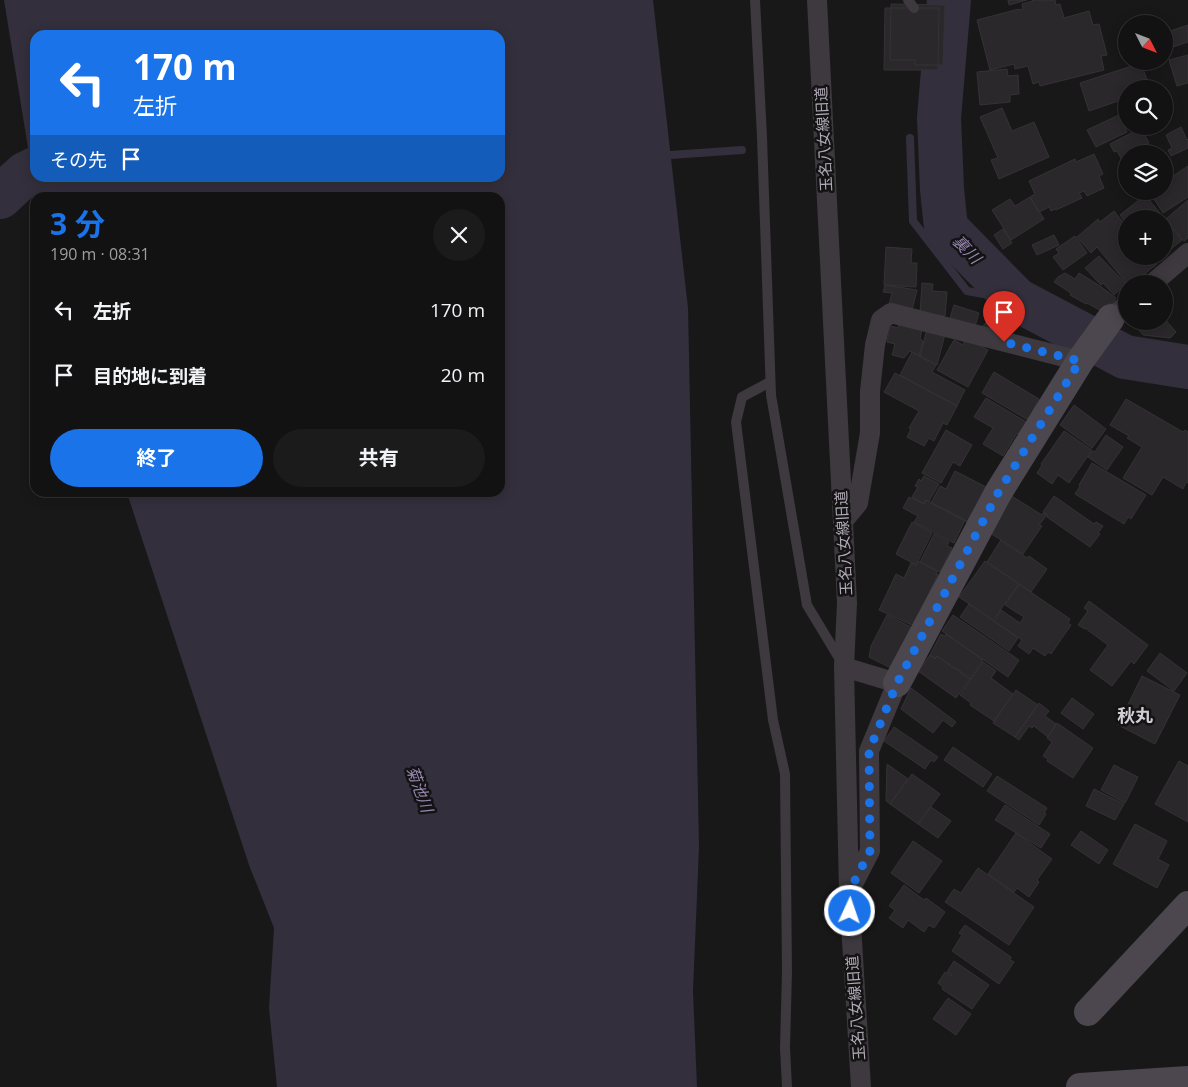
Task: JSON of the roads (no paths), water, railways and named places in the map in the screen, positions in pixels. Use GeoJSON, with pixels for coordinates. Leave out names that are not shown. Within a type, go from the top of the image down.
{"type":"FeatureCollection","features":[{"type":"Feature","properties":{"kind":"street","name":"玉名八女線旧道"},"geometry":{"type":"LineString","coordinates":[[818,0],[847,603],[844,666],[849,892],[861,1087]]}},
{"type":"Feature","properties":{"kind":"street"},"geometry":{"type":"LineString","coordinates":[[1162,275],[1188,253]]}},
{"type":"Feature","properties":{"kind":"street"},"geometry":{"type":"LineString","coordinates":[[843,522],[858,503],[870,433],[870,391],[875,345],[882,320],[891,313],[1082,359]]}},
{"type":"Feature","properties":{"kind":"street"},"geometry":{"type":"LineString","coordinates":[[849,892],[870,851],[869,751],[897,683],[998,493],[1082,359],[1118,313]]}},
{"type":"Feature","properties":{"kind":"street"},"geometry":{"type":"LineString","coordinates":[[844,666],[897,683]]}},
{"type":"Feature","properties":{"kind":"street"},"geometry":{"type":"LineString","coordinates":[[1088,1012],[1188,905]]}},
{"type":"Feature","properties":{"kind":"street"},"geometry":{"type":"LineString","coordinates":[[1080,1087],[1188,1080]]}},
{"type":"Feature","properties":{"kind":"lane"},"geometry":{"type":"LineString","coordinates":[[755,0],[771,395],[807,605],[844,666]]}},
{"type":"Feature","properties":{"kind":"lane"},"geometry":{"type":"LineString","coordinates":[[770,382],[742,397],[736,422],[773,720],[785,774],[787,972],[785,1048],[787,1087]]}},
{"type":"Feature","properties":{"kind":"water","name":"菊池川"},"geometry":{"type":"Polygon","coordinates":[[[4,0],[653,0],[688,308],[699,847],[693,991],[697,1087],[277,1087],[269,1008],[274,928],[249,865],[128,497],[505,497],[505,192],[35,192],[34,182],[505,182],[505,30],[30,30],[30,160],[4,0]]]}},
{"type":"Feature","properties":{"kind":"waterway","name":"裏川"},"geometry":{"type":"LineString","coordinates":[[949,0],[939,118],[942,189],[946,228],[1017,300],[1125,357],[1188,367]]}},
{"type":"Feature","properties":{"kind":"waterway"},"geometry":{"type":"LineString","coordinates":[[910,138],[913,221],[967,291],[1017,300]]}},
{"type":"Feature","properties":{"kind":"waterway"},"geometry":{"type":"LineString","coordinates":[[670,155],[742,150]]}},
{"type":"Feature","properties":{"kind":"waterway"},"geometry":{"type":"LineString","coordinates":[[0,197],[30,172]]}},
{"type":"Feature","properties":{"kind":"district","name":"秋丸"},"geometry":{"type":"Point","coordinates":[1135,716]}}]}
